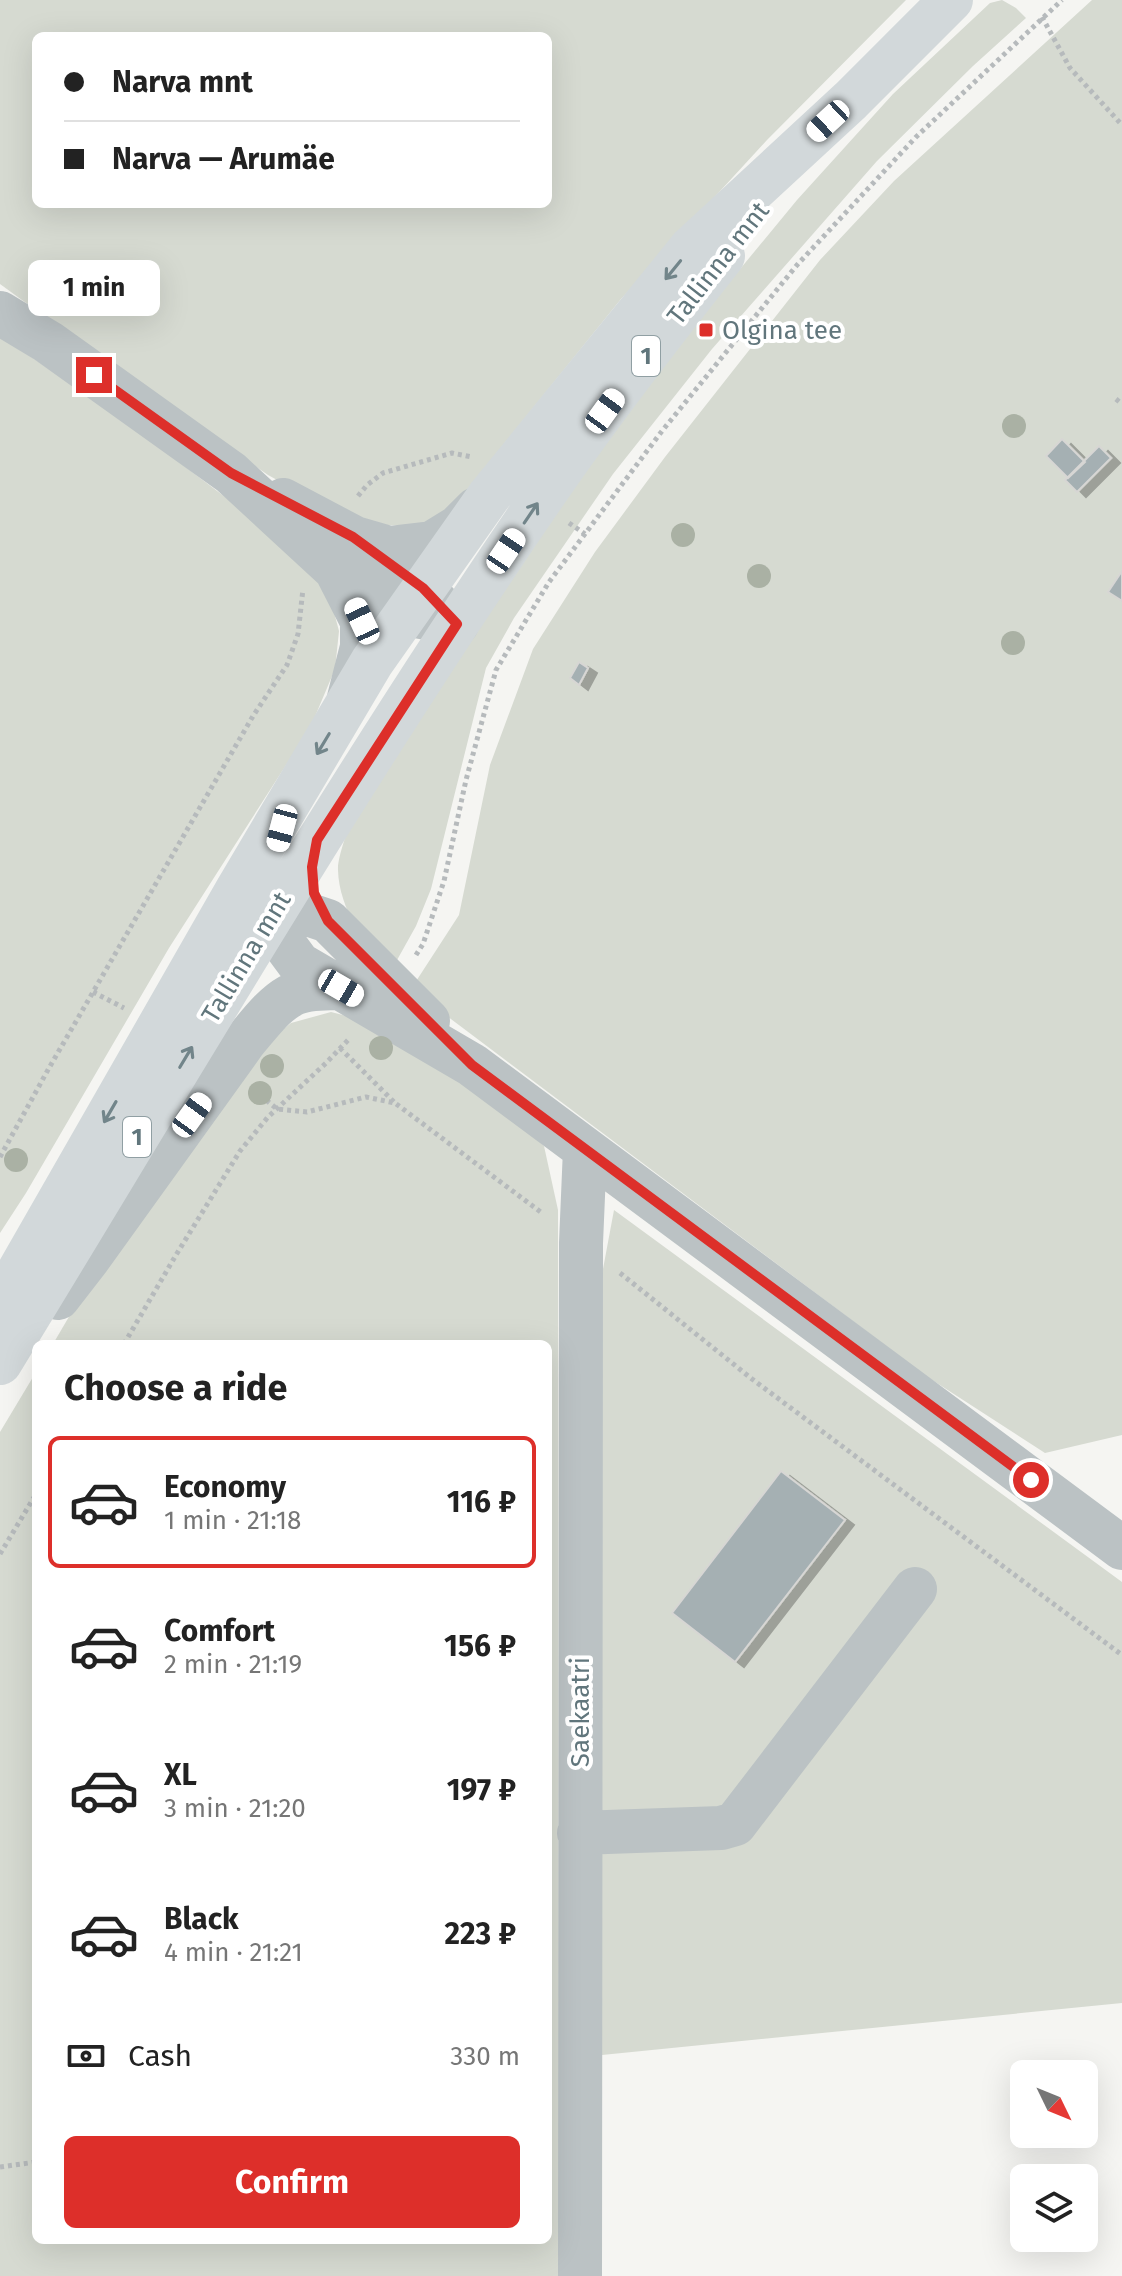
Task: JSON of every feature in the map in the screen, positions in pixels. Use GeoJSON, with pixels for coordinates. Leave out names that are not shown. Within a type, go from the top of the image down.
{"type":"FeatureCollection","features":[{"type":"Feature","properties":{"kind":"highway","name":"Tallinna mnt"},"geometry":{"type":"LineString","coordinates":[[0,1304],[297,788],[372,662],[414,601],[510,492],[691,248],[851,100],[951,0]]}},
{"type":"Feature","properties":{"kind":"highway","name":"Tallinna mnt"},"geometry":{"type":"LineString","coordinates":[[0,1363],[317,840],[457,624],[510,492]]}},
{"type":"Feature","properties":{"kind":"street"},"geometry":{"type":"LineString","coordinates":[[0,313],[48,342],[336,547],[386,607],[414,601],[457,624]]}},
{"type":"Feature","properties":{"kind":"street"},"geometry":{"type":"LineString","coordinates":[[336,547],[389,548],[432,543],[510,492]]}},
{"type":"Feature","properties":{"kind":"street"},"geometry":{"type":"LineString","coordinates":[[336,547],[362,621],[362,647],[349,700]]}},
{"type":"Feature","properties":{"kind":"street"},"geometry":{"type":"LineString","coordinates":[[297,788],[272,865],[271,890],[282,941],[299,964],[371,994],[1117,1533]]}},
{"type":"Feature","properties":{"kind":"street"},"geometry":{"type":"LineString","coordinates":[[317,840],[312,867],[314,893],[371,994]]}},
{"type":"Feature","properties":{"kind":"street"},"geometry":{"type":"LineString","coordinates":[[190,971],[210,948],[231,932],[274,911],[301,912],[328,921]]}},
{"type":"Feature","properties":{"kind":"street"},"geometry":{"type":"LineString","coordinates":[[0,1372],[89,1258],[245,1041],[270,1013],[290,995],[310,990],[371,994]]}},
{"type":"Feature","properties":{"kind":"street","name":"Saekaatri"},"geometry":{"type":"LineString","coordinates":[[580,2276],[581,1243],[585,1149]]}},
{"type":"Feature","properties":{"kind":"street"},"geometry":{"type":"LineString","coordinates":[[579,1833],[721,1828],[735,1824],[915,1589]]}},
{"type":"Feature","properties":{"kind":"path"},"geometry":{"type":"LineString","coordinates":[[126,1340],[240,1151],[277,1109],[340,1048],[371,994],[423,944],[444,881],[466,780],[496,670],[549,582],[662,431],[797,265],[916,137],[1062,0]]}},
{"type":"Feature","properties":{"kind":"path"},"geometry":{"type":"LineString","coordinates":[[1042,17],[1070,68],[1122,125]]}},
{"type":"Feature","properties":{"kind":"path"},"geometry":{"type":"LineString","coordinates":[[1116,399],[1122,404]]}},
{"type":"Feature","properties":{"kind":"path"},"geometry":{"type":"LineString","coordinates":[[0,1157],[253,716],[287,665],[298,634],[306,574],[336,547],[367,485],[383,473],[452,453],[475,458],[510,492],[585,534]]}},
{"type":"Feature","properties":{"kind":"path"},"geometry":{"type":"LineString","coordinates":[[340,1048],[395,1103],[581,1243],[752,1379],[1122,1655]]}},
{"type":"Feature","properties":{"kind":"path"},"geometry":{"type":"LineString","coordinates":[[277,1109],[307,1112],[366,1097],[395,1103]]}},
{"type":"Feature","properties":{"kind":"path"},"geometry":{"type":"LineString","coordinates":[[0,1554],[32,1501]]}},
{"type":"Feature","properties":{"kind":"path"},"geometry":{"type":"LineString","coordinates":[[0,2167],[32,2163]]}},
{"type":"Feature","properties":{"kind":"shaded area"},"geometry":{"type":"Polygon","coordinates":[[[0,0],[906,0],[767,140],[621,299],[445,517],[411,526],[364,524],[268,475],[0,284],[0,0]]]}},
{"type":"Feature","properties":{"kind":"shaded area"},"geometry":{"type":"Polygon","coordinates":[[[1002,0],[1026,18],[877,161],[712,349],[613,474],[514,618],[486,668],[431,889],[416,926],[387,978],[355,927],[340,885],[340,855],[359,797],[651,377],[797,200],[893,94],[990,3],[1002,0]]]}},
{"type":"Feature","properties":{"kind":"shaded area"},"geometry":{"type":"Polygon","coordinates":[[[1092,0],[1122,0],[1122,1435],[1045,1453],[926,1376],[411,989],[459,915],[490,765],[533,649],[595,552],[665,457],[820,260],[894,181],[1092,0]]]}},
{"type":"Feature","properties":{"kind":"shaded area"},"geometry":{"type":"Polygon","coordinates":[[[0,335],[142,434],[287,544],[319,579],[331,601],[339,631],[335,669],[311,726],[169,948],[0,1233],[0,335]]]}},
{"type":"Feature","properties":{"kind":"shaded area"},"geometry":{"type":"Polygon","coordinates":[[[331,1012],[390,1027],[488,1096],[544,1146],[558,1210],[559,2276],[0,2276],[0,1432],[32,1379],[32,2244],[552,2244],[552,1340],[55,1340],[77,1303],[265,1044],[291,1023],[331,1012]]]}},
{"type":"Feature","properties":{"kind":"shaded area"},"geometry":{"type":"Polygon","coordinates":[[[614,1210],[1122,1582],[1122,2003],[592,2056],[595,1312],[614,1210]]]}},
{"type":"Feature","properties":{"kind":"building"},"geometry":{"type":"Polygon","coordinates":[[[1062,439],[1085,462],[1068,478],[1046,456],[1062,439]]]}},
{"type":"Feature","properties":{"kind":"building"},"geometry":{"type":"Polygon","coordinates":[[[1099,446],[1111,458],[1077,492],[1065,480],[1099,446]]]}},
{"type":"Feature","properties":{"kind":"building"},"geometry":{"type":"Polygon","coordinates":[[[1122,571],[1122,601],[1108,592],[1122,571]]]}},
{"type":"Feature","properties":{"kind":"building"},"geometry":{"type":"Polygon","coordinates":[[[579,662],[588,668],[579,685],[570,678],[579,662]]]}},
{"type":"Feature","properties":{"kind":"building"},"geometry":{"type":"Polygon","coordinates":[[[781,1471],[845,1520],[735,1662],[672,1613],[781,1471]]]}},
{"type":"Feature","properties":{"kind":"place","name":"Olgina tee"},"geometry":{"type":"Point","coordinates":[706,330]}},
{"type":"Feature","properties":{"kind":"route"},"geometry":{"type":"LineString","coordinates":[[94,375],[231,473],[353,537],[423,588],[457,624],[317,840],[312,867],[314,893],[328,921],[472,1065],[1031,1480]]}}]}
